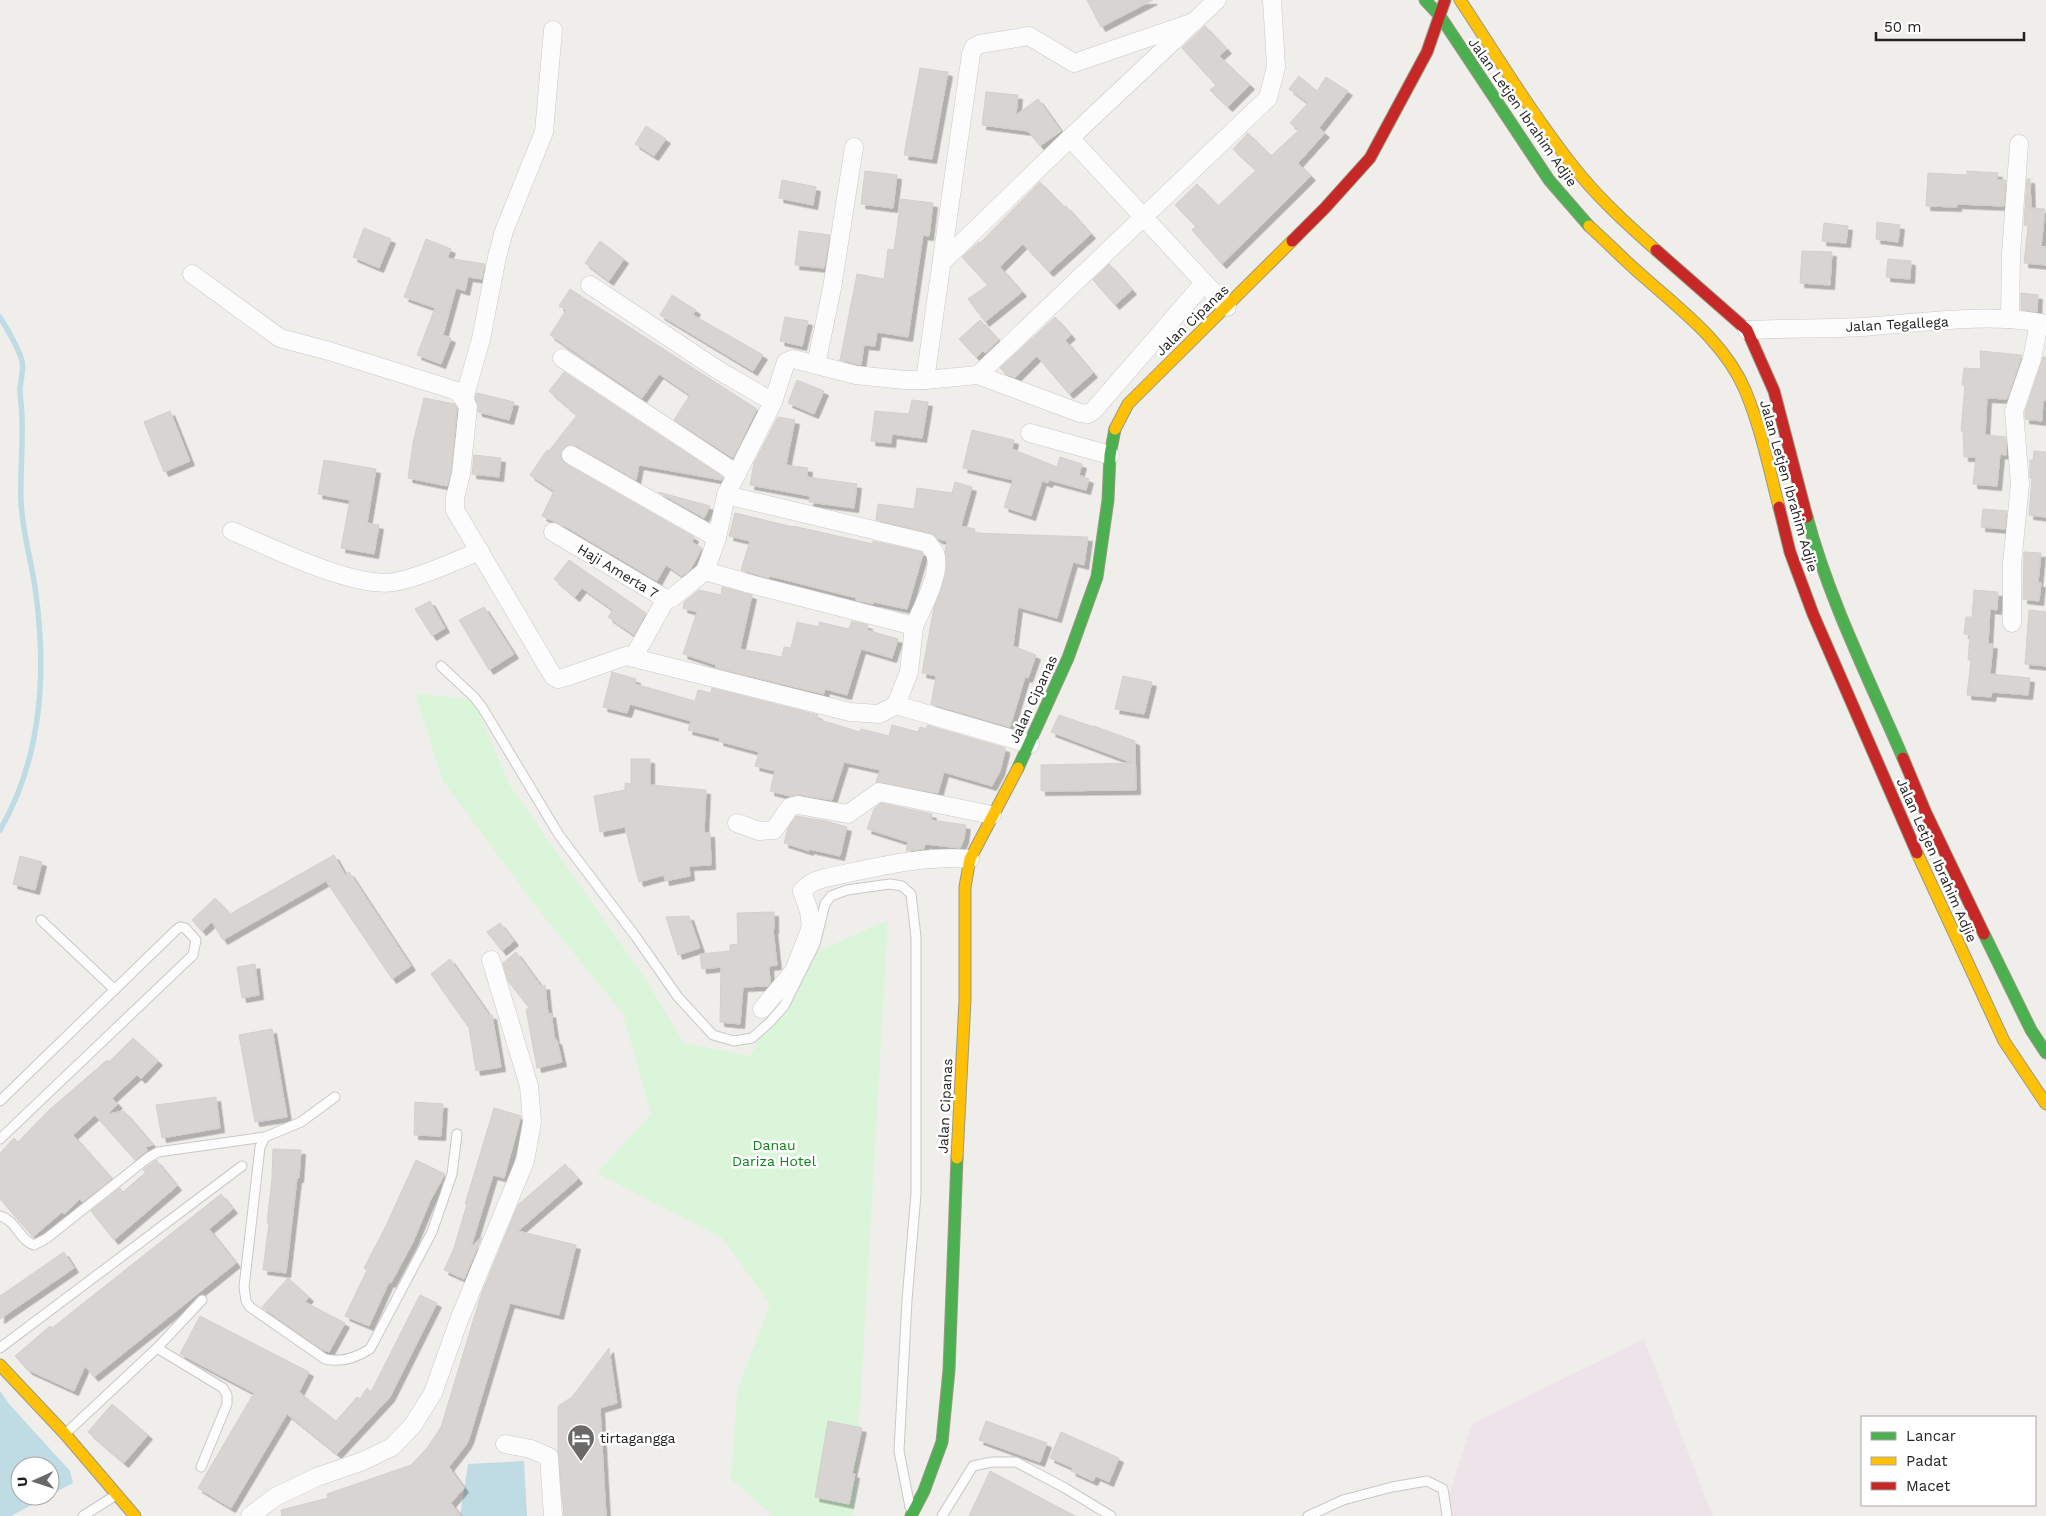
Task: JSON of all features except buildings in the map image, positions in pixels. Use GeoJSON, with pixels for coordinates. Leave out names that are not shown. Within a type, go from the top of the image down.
{"type":"FeatureCollection","features":[{"type":"Feature","properties":{"kind":"street"},"geometry":{"type":"LineString","coordinates":[[942,262],[1217,0]]}},
{"type":"Feature","properties":{"kind":"street"},"geometry":{"type":"LineString","coordinates":[[978,374],[1268,98],[1276,67],[1272,0]]}},
{"type":"Feature","properties":{"kind":"street","name":"Jalan Letjen Ibrahim Adjie"},"geometry":{"type":"LineString","coordinates":[[1425,0],[1440,16],[1549,180],[1586,223],[1642,276],[1706,332],[1727,359],[1745,389],[1802,548],[1843,619],[1926,813],[2031,1030],[2046,1053]]}},
{"type":"Feature","properties":{"kind":"street","name":"Jalan Cipanas"},"geometry":{"type":"LineString","coordinates":[[911,1515],[924,1492],[942,1442],[945,1415],[949,1370],[953,1239],[965,1000],[965,887],[970,859],[1030,744],[1068,658],[1097,577],[1108,500],[1110,455],[1116,425],[1128,404],[1325,208],[1370,158],[1427,52],[1445,0]]}},
{"type":"Feature","properties":{"kind":"street","name":"Jalan Letjen Ibrahim Adjie"},"geometry":{"type":"LineString","coordinates":[[1460,0],[1515,84],[1574,167],[1630,227],[1747,330],[1774,391],[1813,614],[1913,846],[2004,1041],[2046,1104]]}},
{"type":"Feature","properties":{"kind":"street"},"geometry":{"type":"LineString","coordinates":[[926,380],[971,54],[974,47],[980,44],[1029,36],[1074,63],[1194,22]]}},
{"type":"Feature","properties":{"kind":"street"},"geometry":{"type":"LineString","coordinates":[[464,399],[481,339],[504,231],[544,132],[554,30]]}},
{"type":"Feature","properties":{"kind":"street"},"geometry":{"type":"LineString","coordinates":[[1070,138],[1227,307]]}},
{"type":"Feature","properties":{"kind":"street"},"geometry":{"type":"LineString","coordinates":[[2010,319],[2011,254],[2019,144]]}},
{"type":"Feature","properties":{"kind":"street"},"geometry":{"type":"LineString","coordinates":[[816,365],[832,288],[854,147]]}},
{"type":"Feature","properties":{"kind":"street"},"geometry":{"type":"LineString","coordinates":[[192,274],[280,338],[329,351],[456,391],[464,399],[468,407],[461,474],[455,498],[455,510],[553,676],[558,679],[626,656],[850,712],[879,714],[896,705],[909,672],[914,626],[930,591],[936,565],[934,553],[928,543],[726,495]]}},
{"type":"Feature","properties":{"kind":"street"},"geometry":{"type":"LineString","coordinates":[[914,626],[706,571],[717,538],[726,495],[773,402],[786,362],[789,360],[816,365],[856,375],[926,380],[978,374],[1080,413],[1088,414],[1093,411],[1204,283]]}},
{"type":"Feature","properties":{"kind":"street"},"geometry":{"type":"LineString","coordinates":[[590,285],[718,370],[773,402]]}},
{"type":"Feature","properties":{"kind":"street","name":"Jalan Tegallega"},"geometry":{"type":"LineString","coordinates":[[1747,330],[1833,328],[1918,322],[2010,319],[2042,324]]}},
{"type":"Feature","properties":{"kind":"street"},"geometry":{"type":"LineString","coordinates":[[2012,623],[2012,564],[2020,484],[2014,412],[2042,324]]}},
{"type":"Feature","properties":{"kind":"street"},"geometry":{"type":"LineString","coordinates":[[562,358],[737,474]]}},
{"type":"Feature","properties":{"kind":"street"},"geometry":{"type":"LineString","coordinates":[[1030,433],[1110,455]]}},
{"type":"Feature","properties":{"kind":"street"},"geometry":{"type":"LineString","coordinates":[[571,455],[717,538]]}},
{"type":"Feature","properties":{"kind":"street"},"geometry":{"type":"LineString","coordinates":[[232,531],[322,569],[368,582],[392,582],[480,551]]}},
{"type":"Feature","properties":{"kind":"street","name":"Haji Amerta 7"},"geometry":{"type":"LineString","coordinates":[[553,532],[666,599],[672,598],[706,571]]}},
{"type":"Feature","properties":{"kind":"street"},"geometry":{"type":"LineString","coordinates":[[633,658],[666,599]]}},
{"type":"Feature","properties":{"kind":"street"},"geometry":{"type":"LineString","coordinates":[[896,705],[1030,744]]}},
{"type":"Feature","properties":{"kind":"street"},"geometry":{"type":"LineString","coordinates":[[737,823],[759,831],[774,830],[790,807],[798,805],[848,814],[879,792],[992,815]]}},
{"type":"Feature","properties":{"kind":"street"},"geometry":{"type":"LineString","coordinates":[[762,1008],[794,971],[811,927],[809,911],[802,891],[805,887],[814,881],[825,878],[913,860],[946,857],[970,859]]}},
{"type":"Feature","properties":{"kind":"street"},"geometry":{"type":"LineString","coordinates":[[250,1516],[284,1493],[317,1477],[362,1461],[392,1447],[419,1417],[433,1393],[459,1320],[525,1161],[532,1122],[529,1086],[491,960]]}},
{"type":"Feature","properties":{"kind":"street"},"geometry":{"type":"LineString","coordinates":[[0,1366],[65,1434],[135,1516]]}},
{"type":"Feature","properties":{"kind":"street"},"geometry":{"type":"LineString","coordinates":[[505,1444],[531,1448],[549,1457],[553,1516]]}},
{"type":"Feature","properties":{"kind":"lane"},"geometry":{"type":"LineString","coordinates":[[441,666],[482,707],[559,835],[636,937],[678,997],[714,1035],[734,1041],[752,1038],[784,1006],[815,944],[825,904],[831,896],[847,890],[890,884],[902,886],[911,894],[916,937],[916,1194],[899,1451],[911,1515]]}},
{"type":"Feature","properties":{"kind":"lane"},"geometry":{"type":"LineString","coordinates":[[40,920],[115,990]]}},
{"type":"Feature","properties":{"kind":"lane"},"geometry":{"type":"LineString","coordinates":[[0,1101],[180,927],[186,928],[192,934],[196,940],[193,955],[0,1140]]}},
{"type":"Feature","properties":{"kind":"lane"},"geometry":{"type":"LineString","coordinates":[[0,1216],[13,1224],[26,1243],[34,1245],[47,1238],[149,1157],[158,1152],[265,1137],[301,1122],[335,1097]]}},
{"type":"Feature","properties":{"kind":"lane"},"geometry":{"type":"LineString","coordinates":[[265,1137],[260,1147],[244,1287],[246,1300],[250,1308],[325,1359],[333,1361],[358,1357],[370,1349],[432,1232],[452,1174],[457,1134]]}},
{"type":"Feature","properties":{"kind":"lane"},"geometry":{"type":"LineString","coordinates":[[0,1348],[242,1166]]}},
{"type":"Feature","properties":{"kind":"lane"},"geometry":{"type":"LineString","coordinates":[[65,1434],[157,1348],[202,1300]]}},
{"type":"Feature","properties":{"kind":"lane"},"geometry":{"type":"LineString","coordinates":[[157,1348],[223,1388],[227,1395],[227,1404],[201,1467]]}},
{"type":"Feature","properties":{"kind":"lane"},"geometry":{"type":"LineString","coordinates":[[942,1516],[973,1466],[992,1462],[1016,1462],[1065,1488],[1111,1516]]}},
{"type":"Feature","properties":{"kind":"lane"},"geometry":{"type":"LineString","coordinates":[[1308,1516],[1343,1500],[1392,1487],[1427,1481],[1443,1489],[1447,1516]]}},
{"type":"Feature","properties":{"kind":"lane"},"geometry":{"type":"LineString","coordinates":[[83,1516],[117,1495]]}},
{"type":"Feature","properties":{"kind":"lane"},"geometry":{"type":"LineString","coordinates":[[98,1507],[103,1516]]}},
{"type":"Feature","properties":{"kind":"shaded area"},"geometry":{"type":"Polygon","coordinates":[[[1644,1339],[1713,1516],[1442,1516],[1472,1424],[1644,1339]]]}},
{"type":"Feature","properties":{"kind":"green space","name":"Danau Dariza Hotel"},"geometry":{"type":"Polygon","coordinates":[[[415,693],[474,700],[509,784],[646,980],[684,1043],[750,1056],[810,955],[888,920],[854,1514],[851,1516],[773,1516],[731,1479],[737,1391],[770,1304],[722,1238],[597,1173],[651,1114],[623,1014],[534,904],[443,781],[415,693]]]}},
{"type":"Feature","properties":{"kind":"water"},"geometry":{"type":"Polygon","coordinates":[[[0,1391],[10,1405],[56,1456],[10,1456],[10,1506],[30,1506],[11,1516],[0,1516],[0,1391]]]}},
{"type":"Feature","properties":{"kind":"water"},"geometry":{"type":"Polygon","coordinates":[[[60,1460],[70,1471],[73,1483],[60,1490],[60,1460]]]}},
{"type":"Feature","properties":{"kind":"water"},"geometry":{"type":"Polygon","coordinates":[[[524,1461],[527,1516],[460,1516],[468,1464],[524,1461]]]}},
{"type":"Feature","properties":{"kind":"waterway"},"geometry":{"type":"LineString","coordinates":[[0,317],[15,344],[23,364],[20,388],[22,414],[21,501],[23,523],[35,587],[41,650],[41,681],[33,742],[14,802],[0,830]]}},
{"type":"Feature","properties":{"kind":"traffic: fast"},"geometry":{"type":"LineString","coordinates":[[1425,0],[1440,16],[1549,180],[1589,226]]}},
{"type":"Feature","properties":{"kind":"traffic: fast"},"geometry":{"type":"LineString","coordinates":[[1018,768],[1068,658],[1097,577],[1108,500],[1110,455],[1115,429]]}},
{"type":"Feature","properties":{"kind":"traffic: fast"},"geometry":{"type":"LineString","coordinates":[[1807,517],[1826,579],[1863,669],[1903,758]]}},
{"type":"Feature","properties":{"kind":"traffic: fast"},"geometry":{"type":"LineString","coordinates":[[1984,934],[2031,1030],[2046,1053]]}},
{"type":"Feature","properties":{"kind":"traffic: fast"},"geometry":{"type":"LineString","coordinates":[[911,1516],[924,1491],[942,1442],[949,1370],[957,1158]]}},
{"type":"Feature","properties":{"kind":"traffic: slow"},"geometry":{"type":"LineString","coordinates":[[1460,0],[1529,105],[1573,166],[1602,199],[1656,250]]}},
{"type":"Feature","properties":{"kind":"traffic: slow"},"geometry":{"type":"LineString","coordinates":[[1589,226],[1688,316],[1726,357],[1751,404],[1779,507]]}},
{"type":"Feature","properties":{"kind":"traffic: slow"},"geometry":{"type":"LineString","coordinates":[[1115,429],[1128,404],[1292,241]]}},
{"type":"Feature","properties":{"kind":"traffic: slow"},"geometry":{"type":"LineString","coordinates":[[957,1158],[965,1000],[965,887],[970,859],[1018,768]]}},
{"type":"Feature","properties":{"kind":"traffic: slow"},"geometry":{"type":"LineString","coordinates":[[1917,853],[2004,1041],[2046,1104]]}},
{"type":"Feature","properties":{"kind":"traffic: slow"},"geometry":{"type":"LineString","coordinates":[[0,1365],[65,1434],[135,1516]]}},
{"type":"Feature","properties":{"kind":"traffic: jam"},"geometry":{"type":"LineString","coordinates":[[1292,241],[1370,158],[1427,52],[1445,0]]}},
{"type":"Feature","properties":{"kind":"traffic: jam"},"geometry":{"type":"LineString","coordinates":[[1656,250],[1747,330],[1774,391],[1807,517]]}},
{"type":"Feature","properties":{"kind":"traffic: jam"},"geometry":{"type":"LineString","coordinates":[[1779,507],[1790,552],[1813,614],[1917,853]]}},
{"type":"Feature","properties":{"kind":"traffic: jam"},"geometry":{"type":"LineString","coordinates":[[1903,758],[1926,813],[1984,934]]}},
{"type":"Feature","properties":{"kind":"place","name":"tirtagangga"},"geometry":{"type":"Point","coordinates":[581,1462]}}]}
